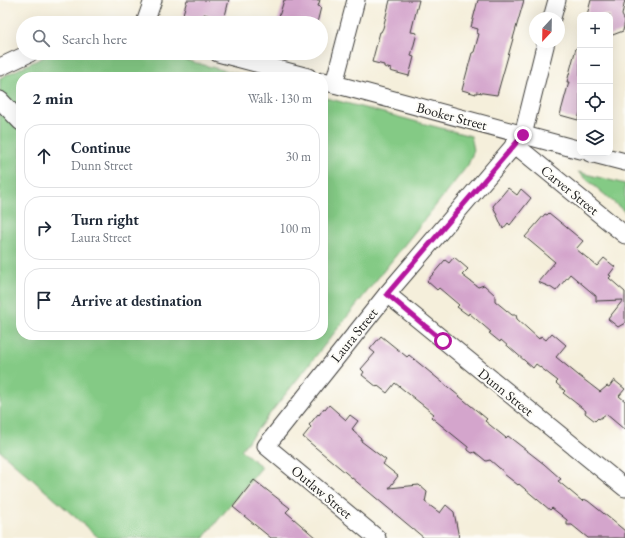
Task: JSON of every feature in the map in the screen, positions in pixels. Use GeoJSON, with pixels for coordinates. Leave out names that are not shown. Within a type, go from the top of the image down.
{"type":"FeatureCollection","features":[{"type":"Feature","properties":{"kind":"street"},"geometry":{"type":"LineString","coordinates":[[147,16],[153,0]]}},
{"type":"Feature","properties":{"kind":"street"},"geometry":{"type":"LineString","coordinates":[[329,82],[356,0]]}},
{"type":"Feature","properties":{"kind":"street"},"geometry":{"type":"LineString","coordinates":[[553,12],[556,0]]}},
{"type":"Feature","properties":{"kind":"street","name":"Laura Street"},"geometry":{"type":"LineString","coordinates":[[266,446],[387,294],[519,140],[544,48]]}},
{"type":"Feature","properties":{"kind":"street"},"geometry":{"type":"LineString","coordinates":[[0,67],[16,60]]}},
{"type":"Feature","properties":{"kind":"street"},"geometry":{"type":"LineString","coordinates":[[244,60],[289,72]]}},
{"type":"Feature","properties":{"kind":"street","name":"Booker Street"},"geometry":{"type":"LineString","coordinates":[[329,82],[519,140],[577,150]]}},
{"type":"Feature","properties":{"kind":"street"},"geometry":{"type":"LineString","coordinates":[[0,100],[16,117]]}},
{"type":"Feature","properties":{"kind":"street","name":"Carver Street"},"geometry":{"type":"LineString","coordinates":[[519,140],[625,235]]}},
{"type":"Feature","properties":{"kind":"street"},"geometry":{"type":"LineString","coordinates":[[602,156],[625,162]]}},
{"type":"Feature","properties":{"kind":"street","name":"Dunn Street"},"geometry":{"type":"LineString","coordinates":[[387,294],[625,488]]}},
{"type":"Feature","properties":{"kind":"street","name":"Outlaw Street"},"geometry":{"type":"LineString","coordinates":[[266,446],[377,538]]}},
{"type":"Feature","properties":{"kind":"green space"},"geometry":{"type":"Polygon","coordinates":[[[37,60],[185,60],[230,72],[16,72],[16,340],[328,340],[328,98],[471,136],[474,150],[468,165],[241,450],[262,467],[204,537],[205,538],[99,538],[0,451],[0,78],[37,60]]]}},
{"type":"Feature","properties":{"kind":"green space"},"geometry":{"type":"Polygon","coordinates":[[[578,172],[625,184],[625,212],[578,172]]]}},
{"type":"Feature","properties":{"kind":"building"},"geometry":{"type":"Polygon","coordinates":[[[187,0],[229,0],[225,16],[211,16],[204,14],[203,16],[189,16],[183,14],[187,0]]]}},
{"type":"Feature","properties":{"kind":"building"},"geometry":{"type":"Polygon","coordinates":[[[284,0],[320,0],[318,6],[321,7],[319,16],[279,16],[284,0]]]}},
{"type":"Feature","properties":{"kind":"building"},"geometry":{"type":"Polygon","coordinates":[[[390,0],[419,0],[411,32],[417,33],[411,56],[414,57],[409,76],[390,71],[391,69],[384,67],[384,65],[372,62],[390,0]]]}},
{"type":"Feature","properties":{"kind":"building"},"geometry":{"type":"Polygon","coordinates":[[[478,0],[524,0],[497,95],[476,92],[476,94],[462,90],[479,34],[477,33],[478,29],[471,27],[478,0]]]}},
{"type":"Feature","properties":{"kind":"building"},"geometry":{"type":"Polygon","coordinates":[[[591,0],[625,0],[622,15],[625,21],[623,31],[613,35],[613,12],[588,12],[591,0]]]}},
{"type":"Feature","properties":{"kind":"building"},"geometry":{"type":"Polygon","coordinates":[[[577,48],[577,120],[560,115],[569,82],[567,82],[577,48]]]}},
{"type":"Feature","properties":{"kind":"building"},"geometry":{"type":"Polygon","coordinates":[[[508,188],[517,195],[521,189],[531,198],[510,225],[508,223],[503,229],[493,206],[508,188]]]}},
{"type":"Feature","properties":{"kind":"building"},"geometry":{"type":"Polygon","coordinates":[[[549,213],[583,241],[576,249],[597,266],[604,258],[615,267],[609,275],[611,276],[609,278],[625,292],[625,323],[618,327],[608,319],[623,300],[596,301],[596,296],[570,274],[556,291],[538,282],[555,262],[525,237],[545,214],[547,215],[549,213]]]}},
{"type":"Feature","properties":{"kind":"building"},"geometry":{"type":"Polygon","coordinates":[[[454,257],[468,269],[462,275],[478,287],[484,285],[495,295],[495,301],[512,315],[516,315],[517,319],[539,339],[541,336],[546,340],[552,333],[566,345],[556,357],[600,392],[607,386],[609,387],[614,380],[625,389],[619,396],[625,401],[625,430],[606,414],[595,421],[585,413],[586,411],[563,393],[565,391],[556,383],[558,381],[536,364],[533,368],[501,340],[500,342],[489,333],[491,332],[469,313],[468,315],[457,307],[459,305],[439,288],[437,290],[427,281],[445,260],[449,263],[454,257]]]}},
{"type":"Feature","properties":{"kind":"building"},"geometry":{"type":"Polygon","coordinates":[[[381,336],[407,357],[409,355],[487,419],[485,421],[506,438],[508,436],[544,464],[561,479],[558,481],[582,501],[584,499],[588,501],[613,521],[625,531],[625,538],[588,538],[572,525],[567,525],[567,520],[552,508],[550,510],[519,484],[518,485],[504,474],[505,473],[490,460],[486,461],[475,452],[472,453],[468,450],[468,447],[431,417],[434,414],[395,383],[387,393],[362,375],[364,372],[361,369],[375,353],[370,349],[381,336]]]}},
{"type":"Feature","properties":{"kind":"building"},"geometry":{"type":"Polygon","coordinates":[[[329,405],[346,420],[350,415],[358,421],[352,429],[354,430],[353,431],[362,439],[361,441],[386,460],[383,464],[398,476],[389,488],[419,485],[427,492],[425,502],[440,513],[446,505],[454,512],[459,538],[424,538],[303,437],[311,427],[309,425],[324,408],[325,410],[329,405]]]}},
{"type":"Feature","properties":{"kind":"building"},"geometry":{"type":"Polygon","coordinates":[[[254,480],[290,508],[286,512],[316,538],[271,538],[233,507],[254,480]]]}},
{"type":"Feature","properties":{"kind":"route"},"geometry":{"type":"LineString","coordinates":[[443,341],[387,294],[523,135]]}}]}
